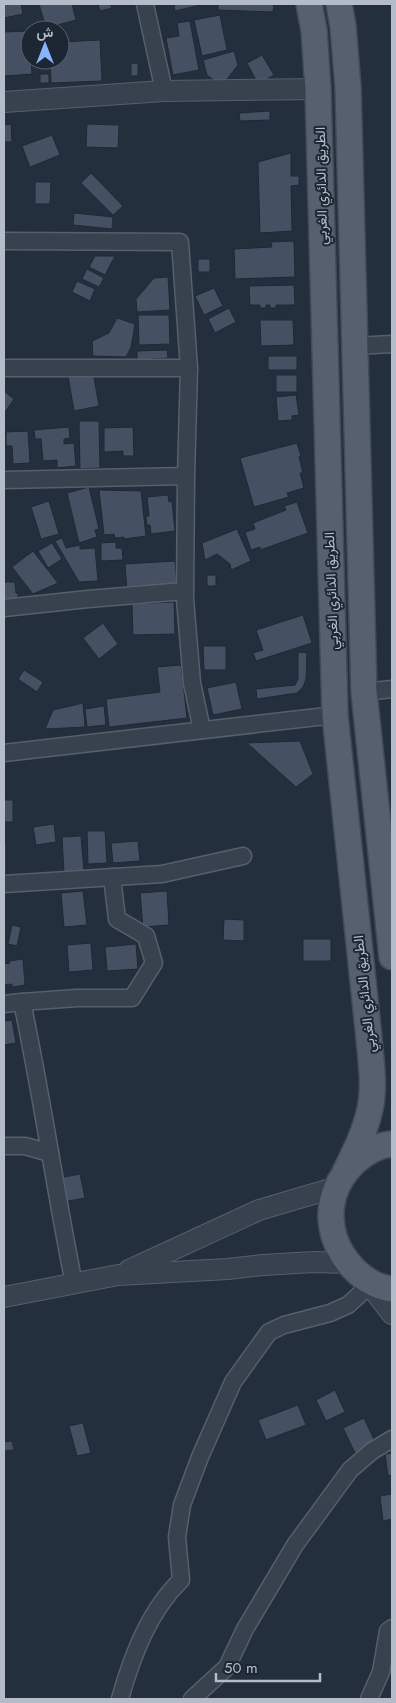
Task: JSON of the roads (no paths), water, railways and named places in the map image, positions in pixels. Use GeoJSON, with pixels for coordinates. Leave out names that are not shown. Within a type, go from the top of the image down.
{"type":"FeatureCollection","features":[{"type":"Feature","properties":{"kind":"main road","name":"الطريق الدائري الغربي"},"geometry":{"type":"LineString","coordinates":[[309,4],[314,30],[318,89],[335,715],[372,1079],[370,1108],[363,1132],[334,1194],[330,1218],[335,1241],[347,1263],[376,1284]]}},
{"type":"Feature","properties":{"kind":"main road"},"geometry":{"type":"LineString","coordinates":[[340,4],[348,87],[364,692],[392,957]]}},
{"type":"Feature","properties":{"kind":"main road"},"geometry":{"type":"LineString","coordinates":[[329,516],[360,516]]}},
{"type":"Feature","properties":{"kind":"main road"},"geometry":{"type":"LineString","coordinates":[[341,1179],[364,1154],[387,1144],[392,1144]]}},
{"type":"Feature","properties":{"kind":"street"},"geometry":{"type":"LineString","coordinates":[[145,4],[164,91]]}},
{"type":"Feature","properties":{"kind":"street"},"geometry":{"type":"LineString","coordinates":[[4,102],[164,91],[318,89]]}},
{"type":"Feature","properties":{"kind":"street"},"geometry":{"type":"LineString","coordinates":[[4,241],[180,242],[189,368],[185,592],[192,683],[202,730]]}},
{"type":"Feature","properties":{"kind":"street"},"geometry":{"type":"LineString","coordinates":[[355,346],[392,344]]}},
{"type":"Feature","properties":{"kind":"street"},"geometry":{"type":"LineString","coordinates":[[4,368],[189,368]]}},
{"type":"Feature","properties":{"kind":"street"},"geometry":{"type":"LineString","coordinates":[[4,480],[186,476]]}},
{"type":"Feature","properties":{"kind":"street"},"geometry":{"type":"LineString","coordinates":[[4,608],[88,598],[185,592]]}},
{"type":"Feature","properties":{"kind":"street"},"geometry":{"type":"LineString","coordinates":[[364,692],[392,689]]}},
{"type":"Feature","properties":{"kind":"street"},"geometry":{"type":"LineString","coordinates":[[4,753],[335,715]]}},
{"type":"Feature","properties":{"kind":"street"},"geometry":{"type":"LineString","coordinates":[[4,884],[162,874],[243,856]]}},
{"type":"Feature","properties":{"kind":"street"},"geometry":{"type":"LineString","coordinates":[[4,1004],[77,998],[132,998],[154,963],[146,936],[117,919],[112,877]]}},
{"type":"Feature","properties":{"kind":"street"},"geometry":{"type":"LineString","coordinates":[[22,1002],[37,1072],[60,1217],[74,1284]]}},
{"type":"Feature","properties":{"kind":"street"},"geometry":{"type":"LineString","coordinates":[[4,1146],[24,1146],[50,1153]]}},
{"type":"Feature","properties":{"kind":"street"},"geometry":{"type":"LineString","coordinates":[[118,1275],[259,1210],[341,1179]]}},
{"type":"Feature","properties":{"kind":"street"},"geometry":{"type":"LineString","coordinates":[[4,1297],[118,1275],[228,1269],[263,1264],[347,1263]]}},
{"type":"Feature","properties":{"kind":"street"},"geometry":{"type":"LineString","coordinates":[[120,1699],[152,1616],[168,1593],[181,1580],[177,1538],[182,1505],[200,1457],[233,1382],[269,1332],[284,1324],[330,1313],[348,1305],[376,1284],[392,1314]]}},
{"type":"Feature","properties":{"kind":"street"},"geometry":{"type":"LineString","coordinates":[[192,1699],[227,1667],[245,1630],[295,1545],[350,1470],[372,1451],[392,1439]]}},
{"type":"Feature","properties":{"kind":"street"},"geometry":{"type":"LineString","coordinates":[[368,1699],[381,1672],[388,1631],[392,1628]]}}]}
